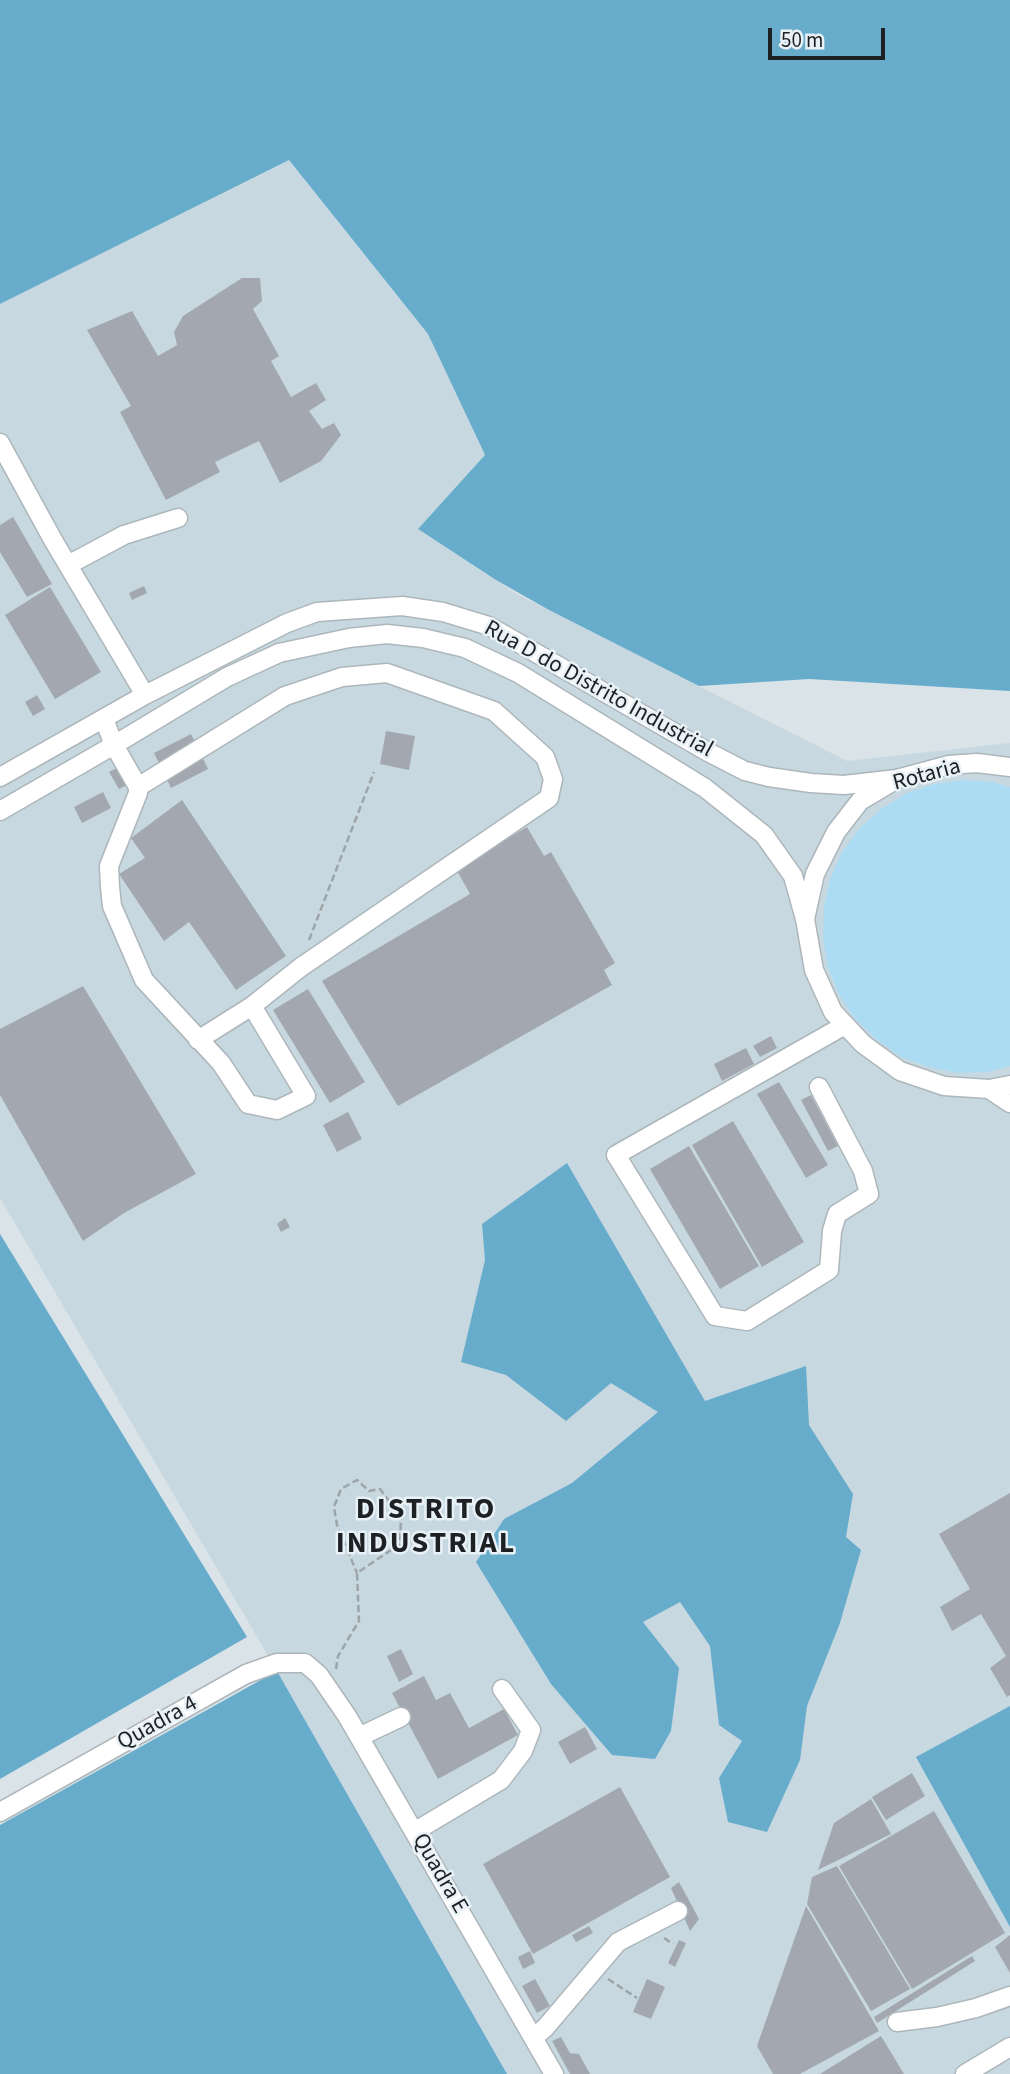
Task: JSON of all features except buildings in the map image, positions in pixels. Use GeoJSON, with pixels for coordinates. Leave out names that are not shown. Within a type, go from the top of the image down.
{"type":"FeatureCollection","features":[{"type":"Feature","properties":{"kind":"street"},"geometry":{"type":"LineString","coordinates":[[0,443],[145,695]]}},
{"type":"Feature","properties":{"kind":"street"},"geometry":{"type":"LineString","coordinates":[[68,565],[124,536],[178,517]]}},
{"type":"Feature","properties":{"kind":"street","name":"Rua D do Distrito Industrial"},"geometry":{"type":"LineString","coordinates":[[0,777],[145,695],[259,637],[317,612],[402,606],[443,612],[489,626],[745,771],[811,783],[844,785],[897,779]]}},
{"type":"Feature","properties":{"kind":"street","name":"Rua D do Distrito Industrial"},"geometry":{"type":"LineString","coordinates":[[0,811],[227,677],[279,653],[349,638],[387,634],[423,638],[465,648],[518,673],[705,788],[764,835],[793,876],[805,919]]}},
{"type":"Feature","properties":{"kind":"street"},"geometry":{"type":"LineString","coordinates":[[138,787],[285,696],[342,677],[387,673],[494,711],[545,757],[553,779],[549,798],[301,967],[252,1006],[198,1040]]}},
{"type":"Feature","properties":{"kind":"street"},"geometry":{"type":"LineString","coordinates":[[104,719],[114,745],[138,787],[109,866],[112,906],[144,980],[221,1063],[248,1104],[278,1110],[306,1096],[252,1006]]}},
{"type":"Feature","properties":{"kind":"street","name":"Rotaria"},"geometry":{"type":"LineString","coordinates":[[1010,767],[977,763],[949,765],[897,779],[860,801],[835,832],[815,874],[805,919],[814,970],[833,1012],[863,1044],[900,1071],[944,1086],[989,1089],[1010,1085]]}},
{"type":"Feature","properties":{"kind":"street"},"geometry":{"type":"LineString","coordinates":[[819,1087],[863,1171],[869,1194],[837,1214],[832,1231],[829,1270],[747,1321],[715,1316],[616,1155],[845,1025]]}},
{"type":"Feature","properties":{"kind":"street"},"geometry":{"type":"LineString","coordinates":[[989,1089],[1010,1103]]}},
{"type":"Feature","properties":{"kind":"street","name":"Quadra 4"},"geometry":{"type":"LineString","coordinates":[[0,1812],[246,1674],[277,1663],[305,1663],[328,1672]]}},
{"type":"Feature","properties":{"kind":"street","name":"Quadra E"},"geometry":{"type":"LineString","coordinates":[[328,1672],[359,1737],[554,2074]]}},
{"type":"Feature","properties":{"kind":"street"},"geometry":{"type":"LineString","coordinates":[[414,1832],[501,1780],[523,1751],[531,1731],[502,1689]]}},
{"type":"Feature","properties":{"kind":"street"},"geometry":{"type":"LineString","coordinates":[[359,1737],[401,1717]]}},
{"type":"Feature","properties":{"kind":"street"},"geometry":{"type":"LineString","coordinates":[[534,2037],[545,2028],[618,1942],[678,1911]]}},
{"type":"Feature","properties":{"kind":"street"},"geometry":{"type":"LineString","coordinates":[[897,2022],[937,2017],[1010,1996]]}},
{"type":"Feature","properties":{"kind":"street"},"geometry":{"type":"LineString","coordinates":[[965,2074],[1010,2047]]}},
{"type":"Feature","properties":{"kind":"path"},"geometry":{"type":"LineString","coordinates":[[309,940],[374,772]]}},
{"type":"Feature","properties":{"kind":"path"},"geometry":{"type":"LineString","coordinates":[[328,1672],[359,1621],[357,1573],[337,1525],[334,1507],[341,1489],[357,1480],[369,1490],[380,1489],[401,1517],[400,1544],[357,1573]]}},
{"type":"Feature","properties":{"kind":"path"},"geometry":{"type":"LineString","coordinates":[[594,1970],[637,1998]]}},
{"type":"Feature","properties":{"kind":"shaded area"},"geometry":{"type":"Polygon","coordinates":[[[0,0],[1010,0],[1010,691],[809,679],[699,686],[549,610],[496,580],[418,529],[485,455],[428,334],[289,160],[0,304],[0,0]]]}},
{"type":"Feature","properties":{"kind":"shaded area"},"geometry":{"type":"Polygon","coordinates":[[[289,160],[428,334],[485,456],[418,529],[515,593],[847,761],[1010,743],[1010,2074],[507,2074],[277,1671],[0,1198],[0,304],[289,160]]]}},
{"type":"Feature","properties":{"kind":"shaded area"},"geometry":{"type":"Polygon","coordinates":[[[964,780],[993,782],[1010,787],[1010,1066],[987,1072],[958,1073],[901,1057],[877,1040],[856,1020],[839,995],[828,967],[823,938],[824,908],[830,879],[842,852],[860,828],[881,809],[907,793],[935,784],[964,780]]]}},
{"type":"Feature","properties":{"kind":"shaded area"},"geometry":{"type":"Polygon","coordinates":[[[567,1163],[705,1401],[806,1366],[809,1425],[853,1494],[846,1537],[861,1550],[840,1623],[807,1706],[800,1760],[767,1832],[728,1822],[719,1778],[742,1741],[719,1725],[710,1646],[680,1602],[643,1622],[679,1668],[671,1731],[655,1759],[612,1755],[551,1684],[476,1562],[504,1519],[572,1483],[658,1412],[611,1383],[566,1421],[506,1375],[461,1362],[485,1260],[482,1224],[567,1163]]]}},
{"type":"Feature","properties":{"kind":"shaded area"},"geometry":{"type":"Polygon","coordinates":[[[0,1234],[247,1637],[0,1779],[0,1234]]]}},
{"type":"Feature","properties":{"kind":"shaded area"},"geometry":{"type":"Polygon","coordinates":[[[277,1671],[507,2074],[0,2074],[0,1825],[277,1671]]]}},
{"type":"Feature","properties":{"kind":"shaded area"},"geometry":{"type":"Polygon","coordinates":[[[1010,1706],[1010,1927],[916,1757],[1010,1706]]]}},
{"type":"Feature","properties":{"kind":"district","name":"DISTRITO INDUSTRIAL"},"geometry":{"type":"Point","coordinates":[426,1528]}}]}
